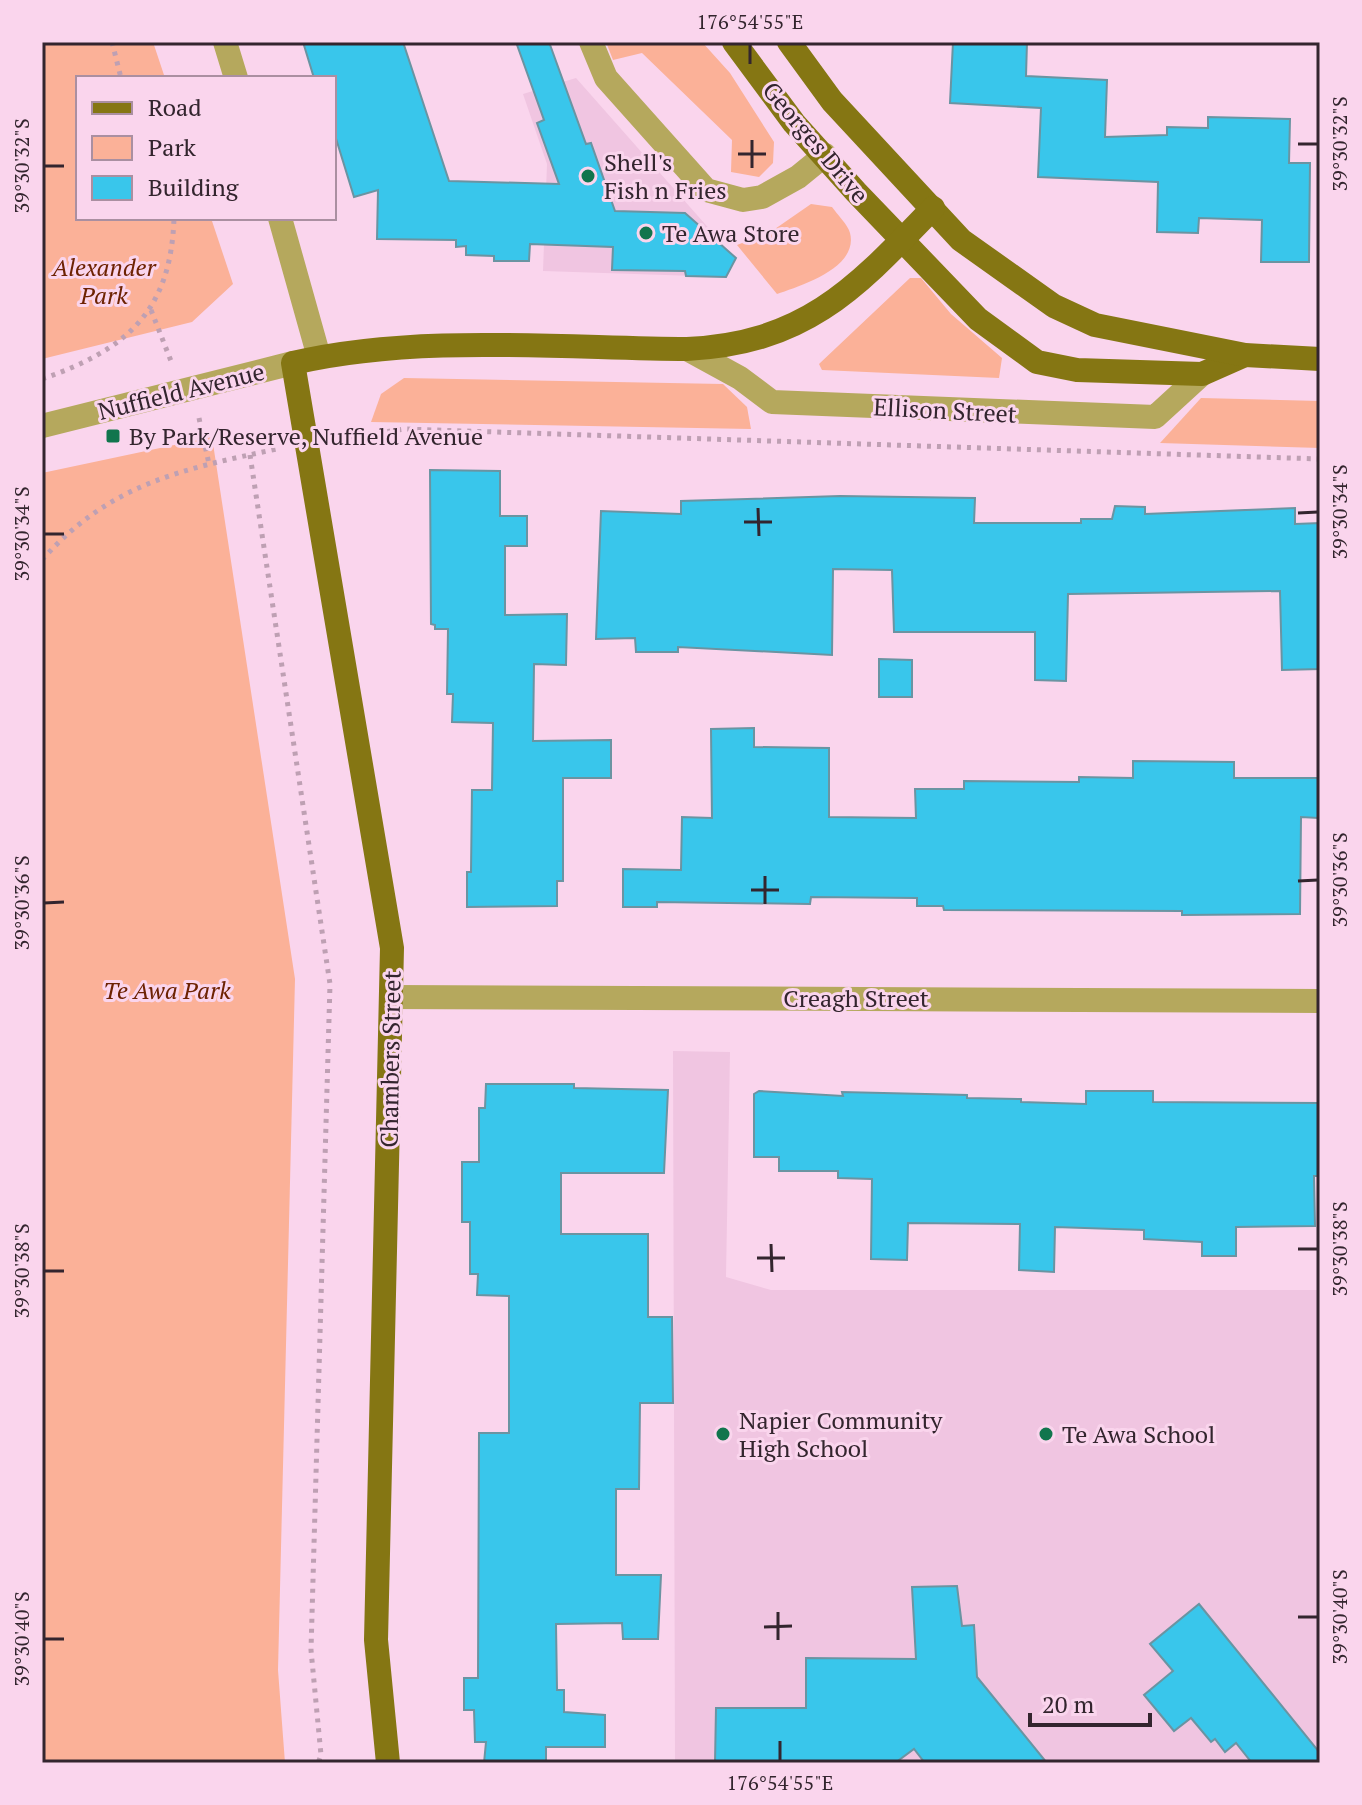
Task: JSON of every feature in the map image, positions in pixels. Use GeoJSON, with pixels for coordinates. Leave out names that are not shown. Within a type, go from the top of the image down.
{"type":"FeatureCollection","features":[{"type":"Feature","properties":{"kind":"main road","name":"Georges Drive"},"geometry":{"type":"LineString","coordinates":[[734,42],[794,123],[902,240]]}},
{"type":"Feature","properties":{"kind":"main road","name":"Georges Drive"},"geometry":{"type":"LineString","coordinates":[[789,42],[832,101],[933,208]]}},
{"type":"Feature","properties":{"kind":"main road","name":"Ellison Street"},"geometry":{"type":"LineString","coordinates":[[319,357],[447,347],[687,349],[725,347],[761,339],[802,323],[843,296],[933,208],[961,240],[1054,306],[1095,325],[1245,355],[1320,359]]}},
{"type":"Feature","properties":{"kind":"main road","name":"Ellison Street"},"geometry":{"type":"LineString","coordinates":[[902,240],[978,319],[1037,362],[1077,370],[1202,374],[1245,355]]}},
{"type":"Feature","properties":{"kind":"main road","name":"Nuffield Avenue"},"geometry":{"type":"LineString","coordinates":[[293,363],[319,357]]}},
{"type":"Feature","properties":{"kind":"main road","name":"Chambers Street"},"geometry":{"type":"LineString","coordinates":[[293,363],[392,948],[376,1625],[388,1763]]}},
{"type":"Feature","properties":{"kind":"street"},"geometry":{"type":"LineString","coordinates":[[225,42],[235,76]]}},
{"type":"Feature","properties":{"kind":"street"},"geometry":{"type":"LineString","coordinates":[[591,42],[606,78],[706,190],[743,200],[762,197],[782,188],[825,155]]}},
{"type":"Feature","properties":{"kind":"street"},"geometry":{"type":"LineString","coordinates":[[281,220],[319,357]]}},
{"type":"Feature","properties":{"kind":"street","name":"Ellison Street"},"geometry":{"type":"LineString","coordinates":[[687,349],[740,378],[772,402],[788,403],[1155,417],[1202,374]]}},
{"type":"Feature","properties":{"kind":"street","name":"Nuffield Avenue"},"geometry":{"type":"LineString","coordinates":[[42,426],[293,363]]}},
{"type":"Feature","properties":{"kind":"street","name":"Creagh Street"},"geometry":{"type":"LineString","coordinates":[[392,997],[1320,1001]]}},
{"type":"Feature","properties":{"kind":"path"},"geometry":{"type":"LineString","coordinates":[[112,42],[120,76]]}},
{"type":"Feature","properties":{"kind":"path"},"geometry":{"type":"LineString","coordinates":[[42,379],[78,367],[116,346],[151,310],[167,266],[174,220]]}},
{"type":"Feature","properties":{"kind":"path"},"geometry":{"type":"LineString","coordinates":[[42,560],[85,517],[123,493],[164,475],[306,443],[404,429],[1320,459]]}},
{"type":"Feature","properties":{"kind":"path"},"geometry":{"type":"LineString","coordinates":[[250,455],[330,984],[311,1650],[321,1755],[318,1763]]}},
{"type":"Feature","properties":{"kind":"shaded area"},"geometry":{"type":"Polygon","coordinates":[[[576,78],[735,258],[726,277],[543,271],[547,164],[523,94],[576,78]]]}},
{"type":"Feature","properties":{"kind":"shaded area","name":"Te Awa School"},"geometry":{"type":"Polygon","coordinates":[[[673,1051],[730,1052],[726,1277],[771,1290],[1320,1290],[1320,1763],[675,1763],[673,1051]]]}},
{"type":"Feature","properties":{"kind":"green space","name":"Alexander Park"},"geometry":{"type":"Polygon","coordinates":[[[42,42],[153,42],[164,76],[76,76],[76,220],[212,220],[233,284],[192,322],[42,359],[42,42]]]}},
{"type":"Feature","properties":{"kind":"green space"},"geometry":{"type":"Polygon","coordinates":[[[606,42],[702,42],[730,73],[774,142],[773,163],[759,177],[731,172],[732,140],[642,53],[613,60],[606,42]]]}},
{"type":"Feature","properties":{"kind":"green space"},"geometry":{"type":"Polygon","coordinates":[[[811,204],[832,207],[845,223],[850,233],[846,256],[826,274],[777,294],[737,245],[772,231],[811,204]]]}},
{"type":"Feature","properties":{"kind":"green space"},"geometry":{"type":"Polygon","coordinates":[[[910,278],[921,278],[951,314],[1002,358],[999,378],[822,370],[819,364],[910,278]]]}},
{"type":"Feature","properties":{"kind":"green space"},"geometry":{"type":"Polygon","coordinates":[[[404,378],[723,384],[747,407],[751,429],[371,422],[381,394],[404,378]]]}},
{"type":"Feature","properties":{"kind":"green space"},"geometry":{"type":"Polygon","coordinates":[[[1201,398],[1320,401],[1320,448],[1160,443],[1201,398]]]}},
{"type":"Feature","properties":{"kind":"green space","name":"Te Awa Park"},"geometry":{"type":"Polygon","coordinates":[[[212,437],[295,979],[278,1670],[285,1763],[42,1763],[42,473],[212,437]]]}},
{"type":"Feature","properties":{"kind":"building"},"geometry":{"type":"Polygon","coordinates":[[[303,42],[403,42],[449,181],[559,184],[537,123],[544,120],[516,42],[549,42],[586,144],[591,143],[615,211],[685,213],[736,258],[726,277],[686,276],[685,271],[612,270],[613,247],[530,244],[529,261],[494,261],[494,256],[466,255],[466,246],[456,247],[456,240],[377,239],[378,190],[354,197],[336,138],[336,76],[313,76],[303,42]]]}},
{"type":"Feature","properties":{"kind":"building"},"geometry":{"type":"Polygon","coordinates":[[[953,42],[1027,42],[1026,76],[1107,80],[1105,137],[1167,135],[1167,127],[1208,128],[1208,117],[1290,119],[1289,163],[1310,163],[1309,262],[1261,262],[1262,220],[1199,218],[1198,233],[1157,232],[1158,182],[1038,177],[1041,108],[950,103],[953,42]]]}},
{"type":"Feature","properties":{"kind":"building"},"geometry":{"type":"Polygon","coordinates":[[[430,470],[500,471],[500,516],[527,516],[527,546],[505,546],[505,615],[567,614],[566,665],[534,664],[533,741],[611,740],[611,778],[563,778],[563,881],[557,881],[557,906],[467,907],[467,872],[471,872],[472,790],[492,790],[493,723],[452,722],[453,694],[447,694],[448,629],[435,629],[435,625],[431,624],[430,470]]]}},
{"type":"Feature","properties":{"kind":"building"},"geometry":{"type":"Polygon","coordinates":[[[840,496],[975,498],[974,523],[1081,523],[1081,519],[1112,519],[1115,506],[1145,507],[1145,514],[1295,508],[1295,524],[1320,523],[1320,669],[1282,670],[1280,591],[1068,594],[1066,681],[1035,680],[1035,632],[894,632],[892,570],[833,569],[832,655],[678,647],[678,652],[636,652],[635,638],[596,639],[601,511],[681,514],[681,501],[840,496]]]}},
{"type":"Feature","properties":{"kind":"building"},"geometry":{"type":"Polygon","coordinates":[[[879,659],[912,660],[912,697],[879,697],[879,659]]]}},
{"type":"Feature","properties":{"kind":"building"},"geometry":{"type":"Polygon","coordinates":[[[754,728],[754,747],[829,748],[829,817],[916,818],[915,789],[964,789],[964,781],[1079,782],[1079,777],[1133,778],[1133,761],[1234,762],[1234,778],[1318,778],[1318,818],[1301,817],[1300,914],[944,910],[943,906],[917,906],[917,898],[811,897],[810,904],[657,902],[657,907],[623,907],[623,869],[681,870],[682,817],[712,818],[711,729],[754,728]]]}},
{"type":"Feature","properties":{"kind":"building"},"geometry":{"type":"Polygon","coordinates":[[[486,1084],[574,1084],[574,1088],[668,1090],[664,1173],[561,1173],[561,1234],[648,1234],[648,1317],[672,1317],[673,1403],[640,1403],[639,1489],[616,1489],[616,1575],[661,1575],[658,1639],[623,1639],[622,1623],[556,1624],[557,1690],[564,1690],[564,1712],[605,1715],[605,1747],[546,1747],[546,1763],[484,1763],[486,1742],[475,1742],[474,1710],[464,1710],[464,1678],[478,1678],[479,1433],[509,1433],[509,1296],[477,1295],[478,1274],[470,1274],[470,1222],[462,1222],[462,1162],[479,1162],[479,1108],[485,1108],[486,1084]]]}},
{"type":"Feature","properties":{"kind":"building"},"geometry":{"type":"Polygon","coordinates":[[[759,1091],[843,1096],[842,1092],[967,1095],[967,1098],[1086,1104],[1086,1091],[1153,1091],[1153,1102],[1320,1103],[1320,1176],[1314,1176],[1315,1226],[1236,1227],[1236,1256],[1202,1256],[1202,1242],[1144,1239],[1144,1230],[1055,1227],[1054,1272],[1019,1270],[1020,1224],[908,1223],[907,1260],[871,1259],[872,1179],[838,1178],[838,1171],[779,1171],[779,1157],[754,1157],[754,1094],[759,1091]]]}},
{"type":"Feature","properties":{"kind":"building"},"geometry":{"type":"Polygon","coordinates":[[[957,1586],[962,1626],[974,1625],[977,1677],[1047,1763],[925,1763],[914,1749],[895,1763],[715,1763],[716,1708],[806,1708],[806,1658],[916,1659],[912,1587],[957,1586]]]}},
{"type":"Feature","properties":{"kind":"building"},"geometry":{"type":"Polygon","coordinates":[[[1199,1604],[1320,1753],[1320,1763],[1252,1763],[1236,1743],[1225,1752],[1215,1739],[1211,1742],[1191,1718],[1174,1731],[1144,1695],[1173,1671],[1150,1644],[1199,1604]]]}},
{"type":"Feature","properties":{"kind":"place","name":"Shell's Fish n Fries"},"geometry":{"type":"Point","coordinates":[588,176]}},
{"type":"Feature","properties":{"kind":"place","name":"Te Awa Store"},"geometry":{"type":"Point","coordinates":[646,233]}},
{"type":"Feature","properties":{"kind":"place","name":"By Park/Reserve, Nuffield Avenue"},"geometry":{"type":"Point","coordinates":[113,436]}},
{"type":"Feature","properties":{"kind":"place","name":"Napier Community High School"},"geometry":{"type":"Point","coordinates":[723,1434]}},
{"type":"Feature","properties":{"kind":"place","name":"Te Awa School"},"geometry":{"type":"Point","coordinates":[1046,1434]}}]}
